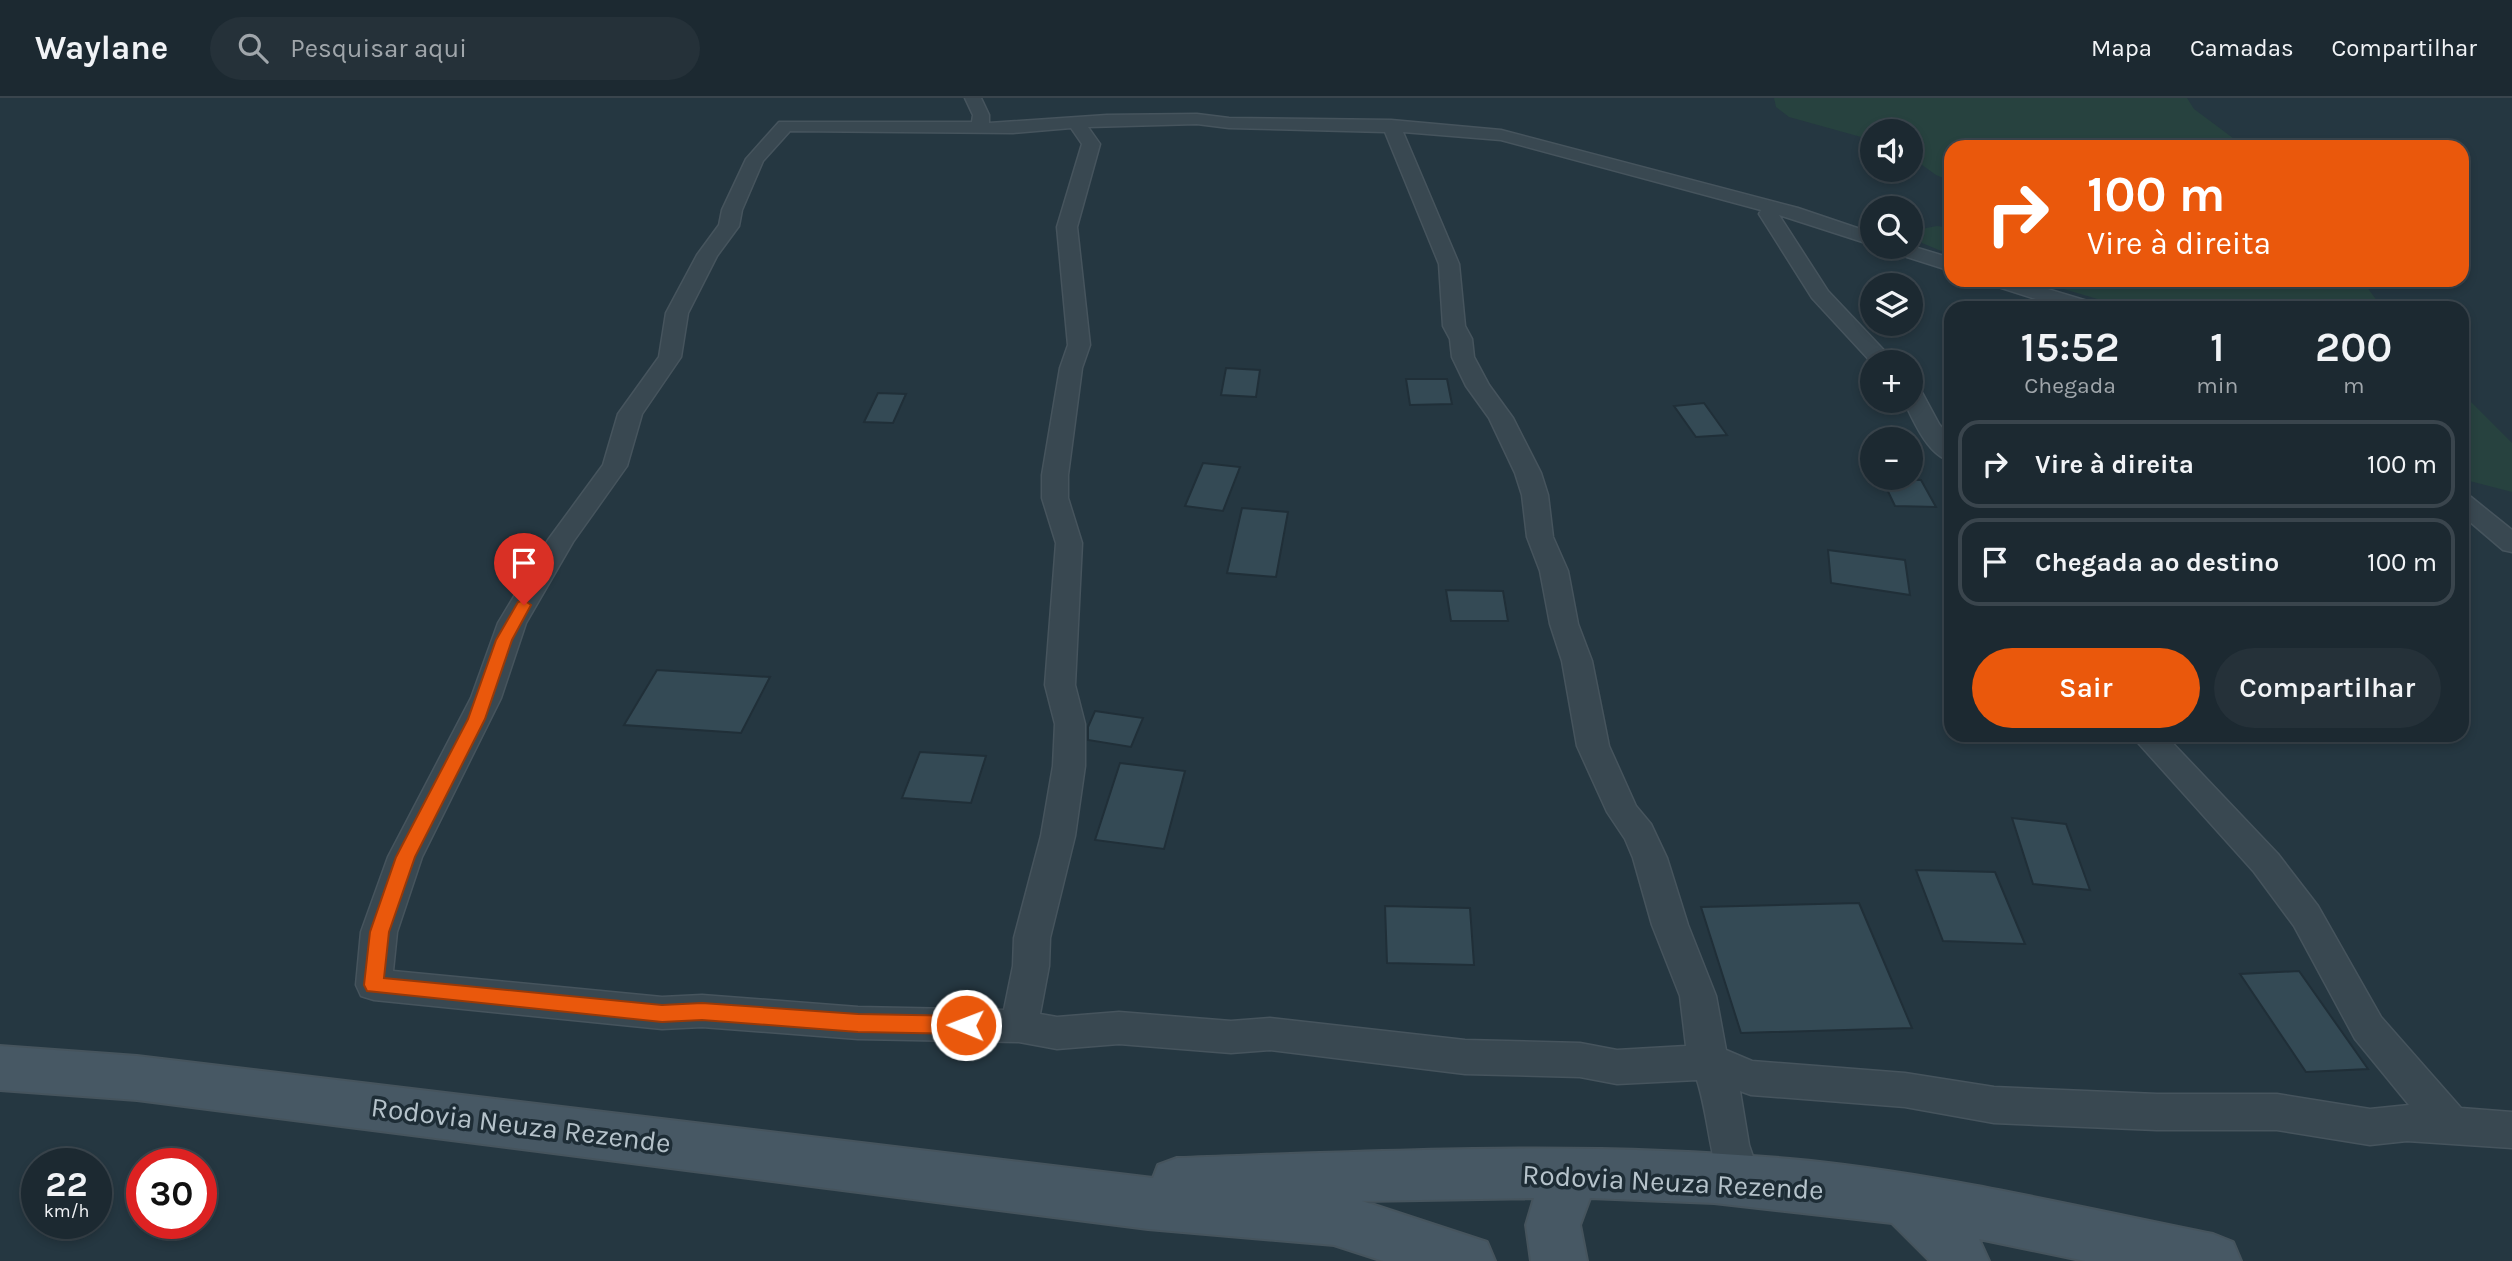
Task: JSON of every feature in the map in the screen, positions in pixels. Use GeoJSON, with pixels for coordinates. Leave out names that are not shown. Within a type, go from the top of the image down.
{"type":"FeatureCollection","features":[{"type":"Feature","properties":{"kind":"street"},"geometry":{"type":"LineString","coordinates":[[1860,235],[1772,207],[1501,135],[1391,125],[1229,123],[1157,119],[1077,124],[977,113],[785,126],[764,145],[735,202],[729,226],[707,255],[677,313],[670,357],[630,414],[615,466],[561,540],[512,623],[486,698],[405,857],[379,932],[373,985],[662,1013],[702,1011],[858,1023],[1020,1026],[1057,1034],[1119,1028],[1231,1037],[1270,1034],[1452,1056],[1580,1060],[1617,1067],[1712,1062],[1751,1079],[1905,1090],[1994,1105],[2157,1112],[2277,1112],[2370,1126],[2407,1123],[2512,1130]]}},
{"type":"Feature","properties":{"kind":"street"},"geometry":{"type":"LineString","coordinates":[[1020,1026],[1031,966],[1032,938],[1058,836],[1069,766],[1070,724],[1060,684],[1069,543],[1055,498],[1055,475],[1062,418],[1079,345],[1074,312],[1075,282],[1068,254],[1067,227],[1091,144],[1077,124]]}},
{"type":"Feature","properties":{"kind":"street"},"geometry":{"type":"LineString","coordinates":[[1391,125],[1450,264],[1454,326],[1461,340],[1463,357],[1478,386],[1502,418],[1528,473],[1535,495],[1540,537],[1554,570],[1564,624],[1577,661],[1593,746],[1623,812],[1639,833],[1650,858],[1670,925],[1693,982],[1705,1045],[1721,1094],[1729,1145],[1740,1180]]}},
{"type":"Feature","properties":{"kind":"street"},"geometry":{"type":"LineString","coordinates":[[1772,207],[1769,214],[1773,222],[1793,248],[1819,294],[1873,350]]}},
{"type":"Feature","properties":{"kind":"street"},"geometry":{"type":"LineString","coordinates":[[1923,256],[1944,263]]}},
{"type":"Feature","properties":{"kind":"street"},"geometry":{"type":"LineString","coordinates":[[2018,287],[2064,301]]}},
{"type":"Feature","properties":{"kind":"street"},"geometry":{"type":"LineString","coordinates":[[1922,413],[1944,445]]}},
{"type":"Feature","properties":{"kind":"street"},"geometry":{"type":"LineString","coordinates":[[2469,508],[2512,544]]}},
{"type":"Feature","properties":{"kind":"street"},"geometry":{"type":"LineString","coordinates":[[2154,742],[2266,863],[2306,916],[2333,970],[2368,1028],[2450,1125]]}},
{"type":"Feature","properties":{"kind":"street","name":"Rodovia Neuza Rezende"},"geometry":{"type":"LineString","coordinates":[[0,1068],[151,1080],[1148,1203],[1334,1219],[1467,1261]]}},
{"type":"Feature","properties":{"kind":"street"},"geometry":{"type":"LineString","coordinates":[[1559,1261],[1552,1233],[1554,1210],[1563,1189],[1578,1171]]}},
{"type":"Feature","properties":{"kind":"street","name":"Rodovia Neuza Rezende"},"geometry":{"type":"LineString","coordinates":[[1042,1188],[1578,1171],[1740,1180],[1793,1184],[1909,1202],[2213,1261]]}},
{"type":"Feature","properties":{"kind":"street"},"geometry":{"type":"LineString","coordinates":[[1909,1202],[1950,1243],[1961,1261]]}},
{"type":"Feature","properties":{"kind":"green space"},"geometry":{"type":"Polygon","coordinates":[[[1774,98],[2187,98],[2194,109],[2236,140],[1944,140],[1944,178],[1923,166],[1923,119],[1860,119],[1860,137],[1789,117],[1776,107],[1774,98]]]}},
{"type":"Feature","properties":{"kind":"green space"},"geometry":{"type":"Polygon","coordinates":[[[1944,227],[1944,252],[1923,243],[1923,229],[1944,227]]]}},
{"type":"Feature","properties":{"kind":"green space"},"geometry":{"type":"Polygon","coordinates":[[[2057,287],[2367,287],[2377,301],[2104,301],[2057,287]]]}},
{"type":"Feature","properties":{"kind":"green space"},"geometry":{"type":"Polygon","coordinates":[[[2469,400],[2512,443],[2512,492],[2469,481],[2469,400]]]}},
{"type":"Feature","properties":{"kind":"building"},"geometry":{"type":"Polygon","coordinates":[[[1226,368],[1260,370],[1256,397],[1221,395],[1226,368]]]}},
{"type":"Feature","properties":{"kind":"building"},"geometry":{"type":"Polygon","coordinates":[[[1406,379],[1447,379],[1452,404],[1410,405],[1406,379]]]}},
{"type":"Feature","properties":{"kind":"building"},"geometry":{"type":"Polygon","coordinates":[[[878,393],[906,394],[893,423],[864,422],[878,393]]]}},
{"type":"Feature","properties":{"kind":"building"},"geometry":{"type":"Polygon","coordinates":[[[1704,403],[1727,435],[1696,437],[1674,406],[1704,403]]]}},
{"type":"Feature","properties":{"kind":"building"},"geometry":{"type":"Polygon","coordinates":[[[1203,463],[1240,467],[1223,511],[1185,506],[1203,463]]]}},
{"type":"Feature","properties":{"kind":"building"},"geometry":{"type":"Polygon","coordinates":[[[1923,484],[1936,507],[1895,506],[1887,490],[1923,490],[1923,484]]]}},
{"type":"Feature","properties":{"kind":"building"},"geometry":{"type":"Polygon","coordinates":[[[1242,508],[1288,512],[1276,577],[1227,573],[1242,508]]]}},
{"type":"Feature","properties":{"kind":"building"},"geometry":{"type":"Polygon","coordinates":[[[1828,550],[1905,560],[1910,595],[1831,583],[1828,550]]]}},
{"type":"Feature","properties":{"kind":"building"},"geometry":{"type":"Polygon","coordinates":[[[1446,590],[1503,591],[1508,621],[1451,621],[1446,590]]]}},
{"type":"Feature","properties":{"kind":"building"},"geometry":{"type":"Polygon","coordinates":[[[657,670],[770,677],[741,733],[624,725],[657,670]]]}},
{"type":"Feature","properties":{"kind":"building"},"geometry":{"type":"Polygon","coordinates":[[[1095,711],[1143,718],[1131,747],[1088,740],[1088,727],[1095,711]]]}},
{"type":"Feature","properties":{"kind":"building"},"geometry":{"type":"Polygon","coordinates":[[[920,752],[986,756],[971,803],[902,798],[920,752]]]}},
{"type":"Feature","properties":{"kind":"building"},"geometry":{"type":"Polygon","coordinates":[[[1120,763],[1185,771],[1164,849],[1095,840],[1120,763]]]}},
{"type":"Feature","properties":{"kind":"building"},"geometry":{"type":"Polygon","coordinates":[[[2012,818],[2066,824],[2090,890],[2033,884],[2012,818]]]}},
{"type":"Feature","properties":{"kind":"building"},"geometry":{"type":"Polygon","coordinates":[[[1916,870],[1995,872],[2025,944],[1943,941],[1916,870]]]}},
{"type":"Feature","properties":{"kind":"building"},"geometry":{"type":"Polygon","coordinates":[[[1859,903],[1912,1028],[1741,1033],[1701,907],[1859,903]]]}},
{"type":"Feature","properties":{"kind":"building"},"geometry":{"type":"Polygon","coordinates":[[[1385,906],[1470,908],[1474,965],[1387,963],[1385,906]]]}},
{"type":"Feature","properties":{"kind":"building"},"geometry":{"type":"Polygon","coordinates":[[[2299,971],[2368,1069],[2306,1072],[2240,974],[2299,971]]]}},
{"type":"Feature","properties":{"kind":"route"},"geometry":{"type":"LineString","coordinates":[[524,605],[504,640],[477,719],[441,783],[420,831],[405,857],[379,932],[373,985],[456,992],[485,998],[662,1013],[702,1011],[778,1014],[858,1023],[966,1025]]}}]}
